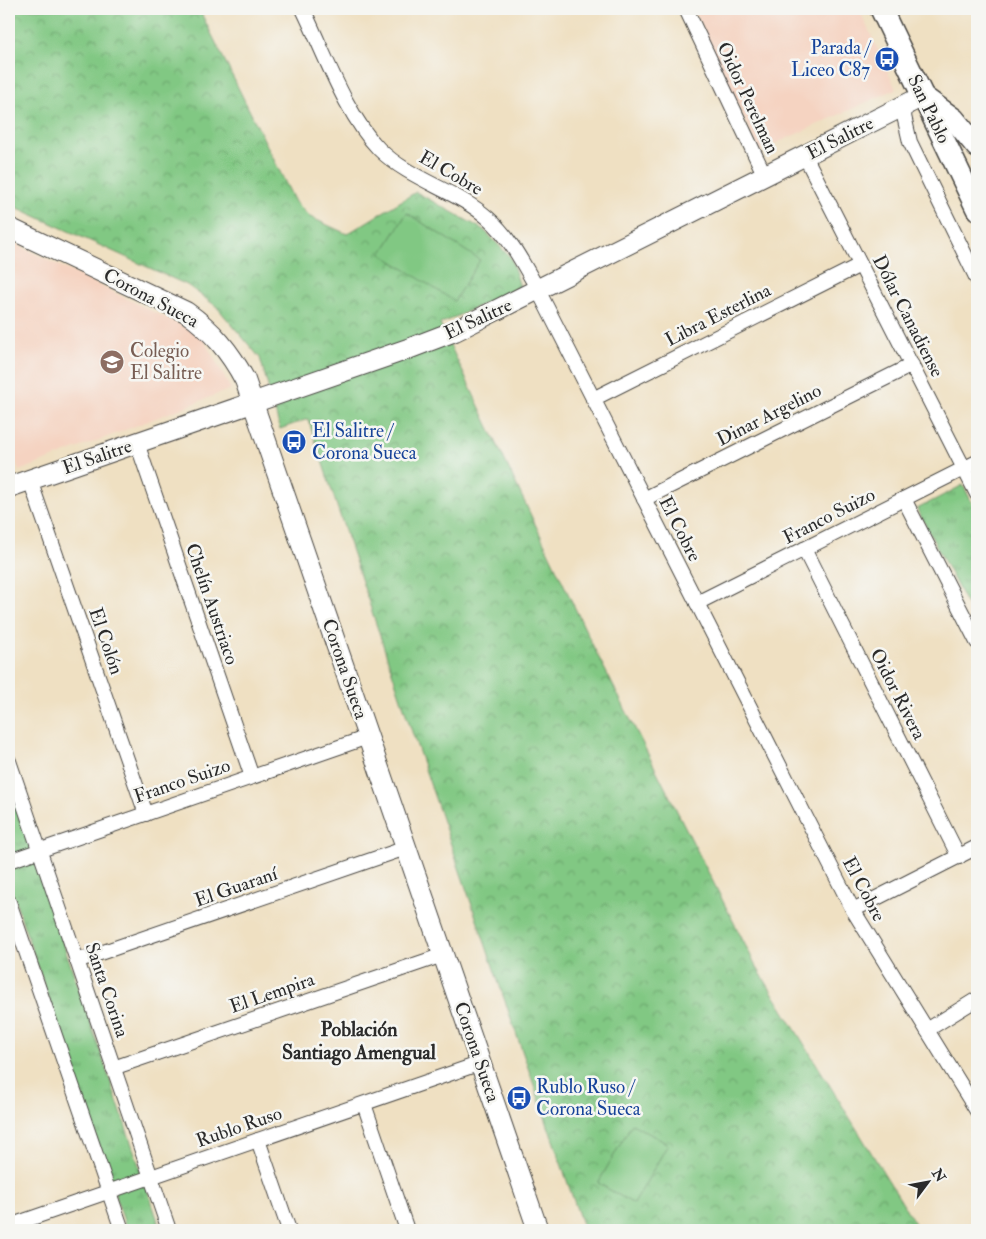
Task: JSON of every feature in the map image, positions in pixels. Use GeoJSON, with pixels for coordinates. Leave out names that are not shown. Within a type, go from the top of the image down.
{"type":"FeatureCollection","features":[{"type":"Feature","properties":{"kind":"main road","name":"San Pablo"},"geometry":{"type":"LineString","coordinates":[[881,9],[914,100],[977,209]]}},
{"type":"Feature","properties":{"kind":"main road"},"geometry":{"type":"LineString","coordinates":[[914,100],[954,119],[977,147]]}},
{"type":"Feature","properties":{"kind":"street","name":"El Cobre"},"geometry":{"type":"LineString","coordinates":[[303,9],[352,112],[370,138],[402,167],[466,202],[489,219],[517,252],[853,910],[977,1111]]}},
{"type":"Feature","properties":{"kind":"street","name":"Oidor Perelman"},"geometry":{"type":"LineString","coordinates":[[686,9],[765,176]]}},
{"type":"Feature","properties":{"kind":"street","name":"El Salitre"},"geometry":{"type":"LineString","coordinates":[[9,487],[430,341],[538,290],[914,100]]}},
{"type":"Feature","properties":{"kind":"street","name":"San Pablo"},"geometry":{"type":"LineString","coordinates":[[914,100],[904,116],[910,142],[977,279]]}},
{"type":"Feature","properties":{"kind":"street","name":"Dólar Canadiense"},"geometry":{"type":"LineString","coordinates":[[805,156],[977,494]]}},
{"type":"Feature","properties":{"kind":"street","name":"Corona Sueca"},"geometry":{"type":"LineString","coordinates":[[9,228],[171,305],[200,322],[232,356],[246,380],[538,1230]]}},
{"type":"Feature","properties":{"kind":"street","name":"Libra Esterlina"},"geometry":{"type":"LineString","coordinates":[[593,399],[860,265]]}},
{"type":"Feature","properties":{"kind":"street","name":"Dinar Argelino"},"geometry":{"type":"LineString","coordinates":[[644,499],[912,365]]}},
{"type":"Feature","properties":{"kind":"street","name":"Chelín Austriaco"},"geometry":{"type":"LineString","coordinates":[[137,442],[252,777]]}},
{"type":"Feature","properties":{"kind":"street","name":"Franco Suizo"},"geometry":{"type":"LineString","coordinates":[[697,603],[977,462]]}},
{"type":"Feature","properties":{"kind":"street","name":"El Colón"},"geometry":{"type":"LineString","coordinates":[[30,480],[146,814]]}},
{"type":"Feature","properties":{"kind":"street"},"geometry":{"type":"LineString","coordinates":[[904,499],[977,642]]}},
{"type":"Feature","properties":{"kind":"street","name":"Oidor Rivera"},"geometry":{"type":"LineString","coordinates":[[804,549],[959,856]]}},
{"type":"Feature","properties":{"kind":"street","name":"Franco Suizo"},"geometry":{"type":"LineString","coordinates":[[9,861],[368,737]]}},
{"type":"Feature","properties":{"kind":"street","name":"Santa Corina"},"geometry":{"type":"LineString","coordinates":[[9,761],[169,1230]]}},
{"type":"Feature","properties":{"kind":"street"},"geometry":{"type":"LineString","coordinates":[[853,910],[977,847]]}},
{"type":"Feature","properties":{"kind":"street","name":"El Guaraní"},"geometry":{"type":"LineString","coordinates":[[77,961],[406,848]]}},
{"type":"Feature","properties":{"kind":"street"},"geometry":{"type":"LineString","coordinates":[[9,902],[122,1230]]}},
{"type":"Feature","properties":{"kind":"street","name":"El Lempira"},"geometry":{"type":"LineString","coordinates":[[114,1068],[443,955]]}},
{"type":"Feature","properties":{"kind":"street"},"geometry":{"type":"LineString","coordinates":[[927,1030],[977,999]]}},
{"type":"Feature","properties":{"kind":"street","name":"Rublo Ruso"},"geometry":{"type":"LineString","coordinates":[[9,1226],[481,1064]]}},
{"type":"Feature","properties":{"kind":"street"},"geometry":{"type":"LineString","coordinates":[[364,1104],[407,1230]]}},
{"type":"Feature","properties":{"kind":"street"},"geometry":{"type":"LineString","coordinates":[[258,1140],[289,1230]]}},
{"type":"Feature","properties":{"kind":"shaded area"},"geometry":{"type":"Polygon","coordinates":[[[694,9],[859,9],[896,89],[759,151],[694,9]]]}},
{"type":"Feature","properties":{"kind":"shaded area","name":"Colegio El Salitre"},"geometry":{"type":"Polygon","coordinates":[[[9,241],[201,335],[231,389],[19,471],[13,451],[9,452],[9,241]]]}},
{"type":"Feature","properties":{"kind":"green space"},"geometry":{"type":"Polygon","coordinates":[[[9,9],[199,9],[295,202],[310,217],[347,234],[416,192],[484,230],[511,258],[520,287],[440,324],[594,648],[756,966],[919,1230],[584,1230],[409,723],[308,419],[280,429],[260,358],[216,306],[187,285],[9,204],[9,9]]]}},
{"type":"Feature","properties":{"kind":"green space"},"geometry":{"type":"Polygon","coordinates":[[[407,213],[480,260],[454,301],[381,254],[407,213]]]}},
{"type":"Feature","properties":{"kind":"green space"},"geometry":{"type":"Polygon","coordinates":[[[963,485],[977,512],[977,624],[917,509],[963,485]]]}},
{"type":"Feature","properties":{"kind":"green space"},"geometry":{"type":"Polygon","coordinates":[[[9,784],[161,1230],[127,1230],[9,882],[9,784]]]}},
{"type":"Feature","properties":{"kind":"green space"},"geometry":{"type":"Polygon","coordinates":[[[632,1124],[668,1144],[634,1204],[598,1183],[632,1124]]]}},
{"type":"Feature","properties":{"kind":"place","name":"Parada / Liceo C87"},"geometry":{"type":"Point","coordinates":[887,59]}},
{"type":"Feature","properties":{"kind":"place","name":"Colegio El Salitre"},"geometry":{"type":"Point","coordinates":[112,362]}},
{"type":"Feature","properties":{"kind":"place","name":"El Salitre / Corona Sueca"},"geometry":{"type":"Point","coordinates":[294,442]}},
{"type":"Feature","properties":{"kind":"place","name":"Rublo Ruso / Corona Sueca"},"geometry":{"type":"Point","coordinates":[519,1098]}},
{"type":"Feature","properties":{"kind":"district","name":"Población Santiago Amengual"},"geometry":{"type":"Point","coordinates":[359,1040]}}]}
